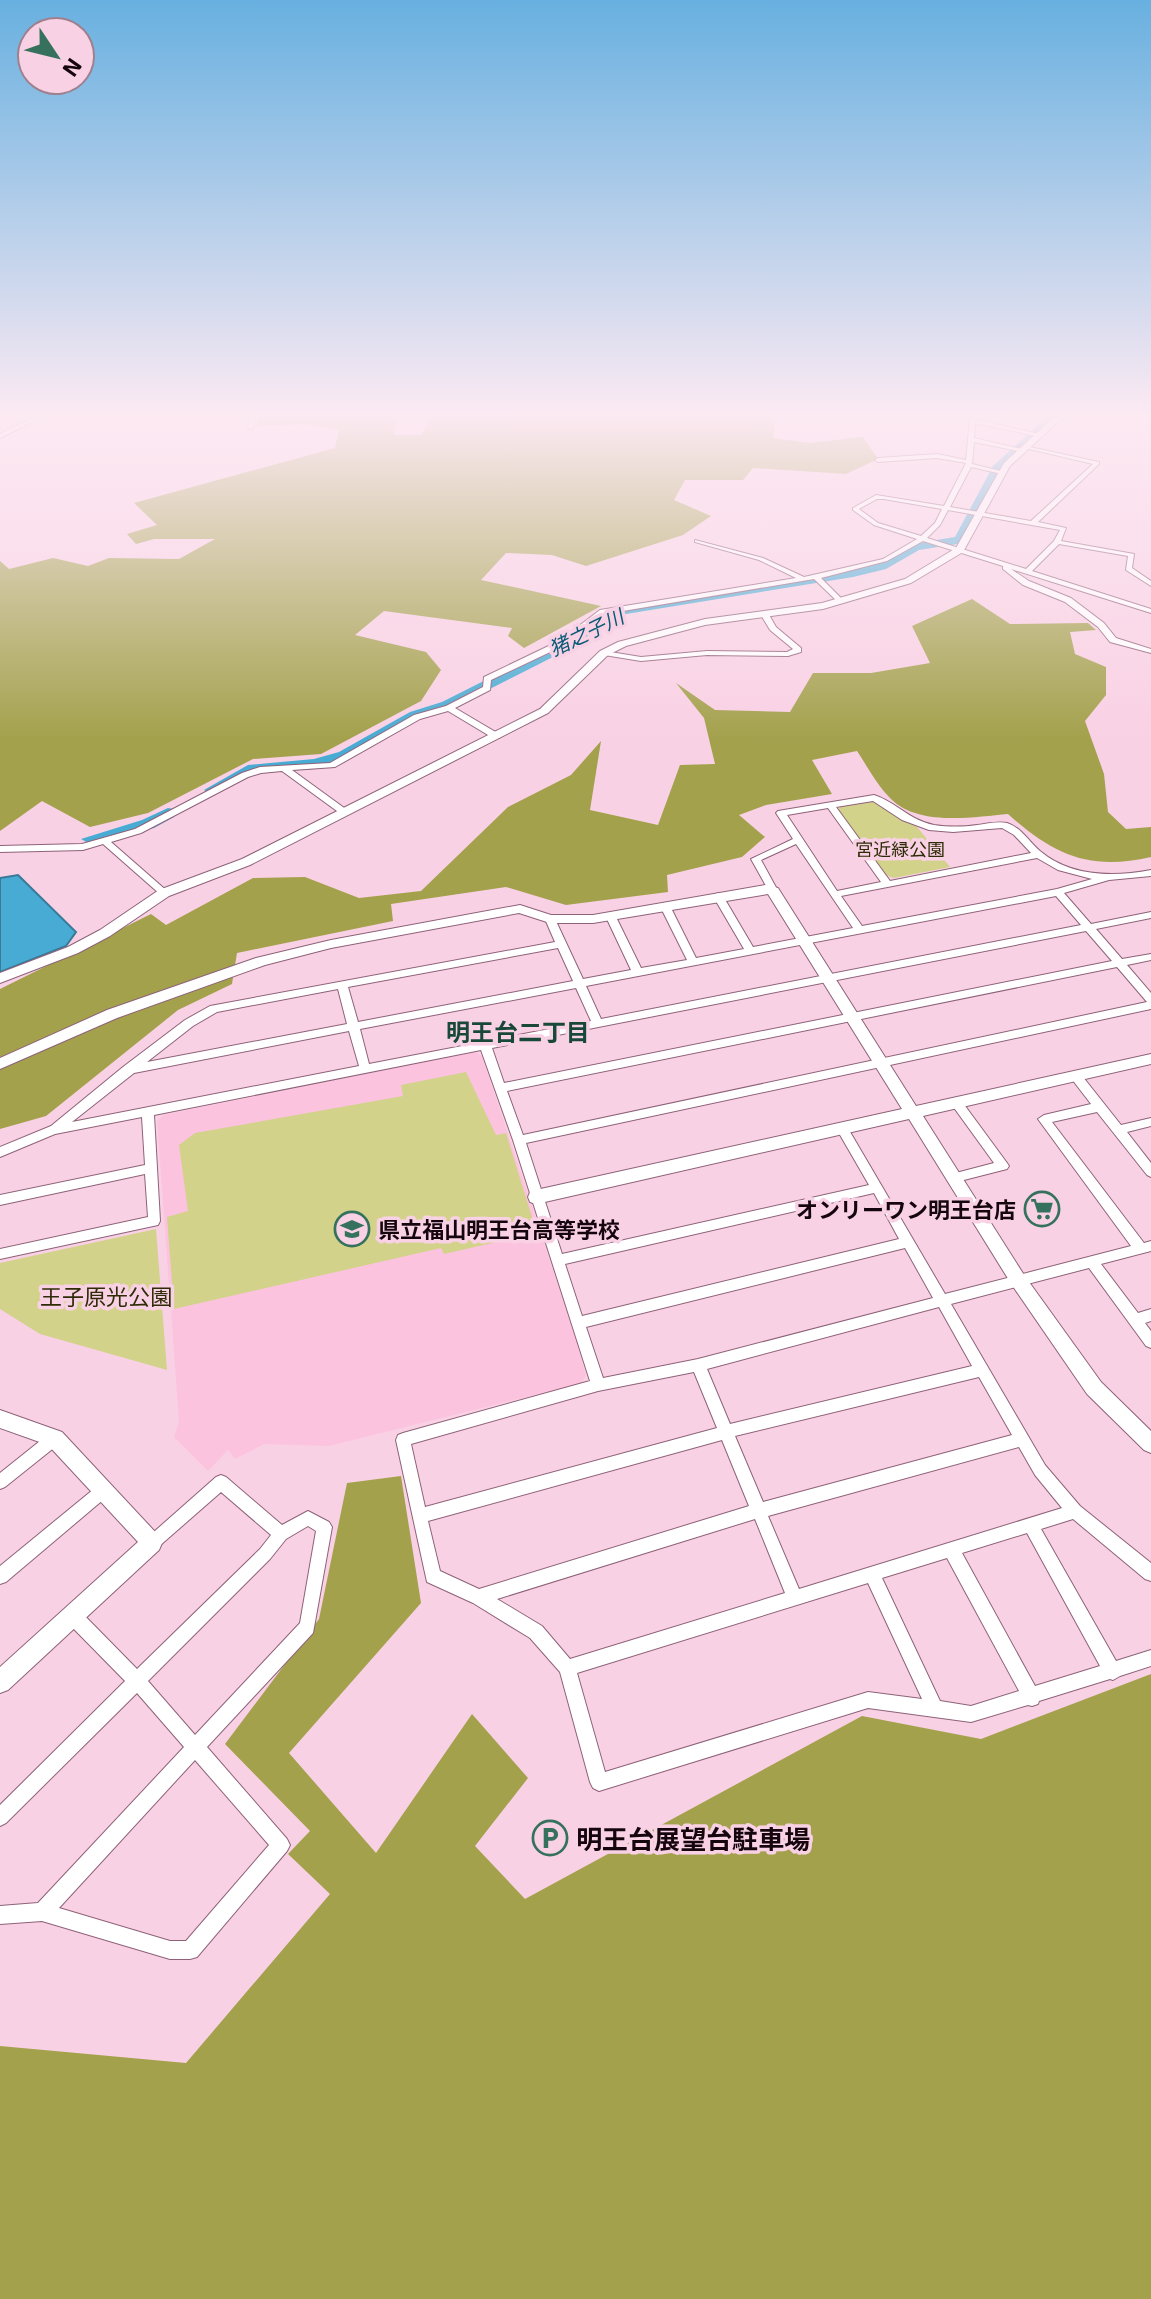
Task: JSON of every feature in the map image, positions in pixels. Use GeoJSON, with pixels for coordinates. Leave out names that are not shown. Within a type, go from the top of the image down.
{"type":"FeatureCollection","features":[{"type":"Feature","properties":{"kind":"street"},"geometry":{"type":"LineString","coordinates":[[880,525],[1151,611]]}},
{"type":"Feature","properties":{"kind":"street"},"geometry":{"type":"LineString","coordinates":[[0,849],[83,847],[156,823],[260,770],[332,765],[417,717],[449,708],[562,643],[603,612],[818,579],[873,565],[922,539],[936,525]]}},
{"type":"Feature","properties":{"kind":"street"},"geometry":{"type":"LineString","coordinates":[[0,978],[84,944],[164,893],[228,870],[496,736],[554,704],[604,653],[622,644],[685,626],[839,601],[908,581],[960,550],[971,525]]}},
{"type":"Feature","properties":{"kind":"street"},"geometry":{"type":"LineString","coordinates":[[1028,571],[1057,542],[1064,529],[1045,525]]}},
{"type":"Feature","properties":{"kind":"street"},"geometry":{"type":"LineString","coordinates":[[697,541],[761,559],[804,579]]}},
{"type":"Feature","properties":{"kind":"street"},"geometry":{"type":"LineString","coordinates":[[1057,542],[1132,555],[1128,569],[1151,584]]}},
{"type":"Feature","properties":{"kind":"street"},"geometry":{"type":"LineString","coordinates":[[1007,565],[1005,569],[1026,583],[1068,600],[1101,625],[1113,640],[1151,651]]}},
{"type":"Feature","properties":{"kind":"street"},"geometry":{"type":"LineString","coordinates":[[818,579],[839,601]]}},
{"type":"Feature","properties":{"kind":"street"},"geometry":{"type":"LineString","coordinates":[[604,653],[641,659],[707,653],[788,654],[798,650],[773,628],[765,615]]}},
{"type":"Feature","properties":{"kind":"street"},"geometry":{"type":"LineString","coordinates":[[449,708],[496,736]]}},
{"type":"Feature","properties":{"kind":"street"},"geometry":{"type":"LineString","coordinates":[[286,770],[344,812]]}},
{"type":"Feature","properties":{"kind":"street"},"geometry":{"type":"LineString","coordinates":[[859,930],[781,813],[874,798],[909,821],[929,827],[950,830],[1011,827],[1037,855],[1080,873],[1106,878]]}},
{"type":"Feature","properties":{"kind":"street"},"geometry":{"type":"LineString","coordinates":[[830,805],[886,882]]}},
{"type":"Feature","properties":{"kind":"street"},"geometry":{"type":"LineString","coordinates":[[798,840],[756,859],[773,891],[852,1020],[956,1177],[1018,1280],[1094,1388],[1151,1444]]}},
{"type":"Feature","properties":{"kind":"street"},"geometry":{"type":"LineString","coordinates":[[105,841],[164,893]]}},
{"type":"Feature","properties":{"kind":"street"},"geometry":{"type":"LineString","coordinates":[[836,894],[1037,855]]}},
{"type":"Feature","properties":{"kind":"street"},"geometry":{"type":"LineString","coordinates":[[127,1070],[1058,892],[1106,878],[1151,873]]}},
{"type":"Feature","properties":{"kind":"street"},"geometry":{"type":"LineString","coordinates":[[0,1064],[112,1014],[261,961],[331,944],[520,909],[550,919],[611,917],[718,896],[765,889],[773,891]]}},
{"type":"Feature","properties":{"kind":"street"},"geometry":{"type":"LineString","coordinates":[[519,1140],[1151,1002],[1058,892]]}},
{"type":"Feature","properties":{"kind":"street"},"geometry":{"type":"LineString","coordinates":[[718,896],[749,949]]}},
{"type":"Feature","properties":{"kind":"street"},"geometry":{"type":"LineString","coordinates":[[665,906],[692,960]]}},
{"type":"Feature","properties":{"kind":"street"},"geometry":{"type":"LineString","coordinates":[[0,1152],[53,1130],[1151,915]]}},
{"type":"Feature","properties":{"kind":"street"},"geometry":{"type":"LineString","coordinates":[[611,917],[637,971]]}},
{"type":"Feature","properties":{"kind":"street"},"geometry":{"type":"LineString","coordinates":[[550,919],[597,1023]]}},
{"type":"Feature","properties":{"kind":"street"},"geometry":{"type":"LineString","coordinates":[[53,1130],[189,1023],[214,1009],[562,944]]}},
{"type":"Feature","properties":{"kind":"street"},"geometry":{"type":"LineString","coordinates":[[501,1088],[852,1020],[1151,957]]}},
{"type":"Feature","properties":{"kind":"street"},"geometry":{"type":"LineString","coordinates":[[342,984],[365,1069]]}},
{"type":"Feature","properties":{"kind":"street"},"geometry":{"type":"LineString","coordinates":[[485,1045],[559,1260],[598,1385]]}},
{"type":"Feature","properties":{"kind":"street"},"geometry":{"type":"LineString","coordinates":[[536,1197],[1151,1059]]}},
{"type":"Feature","properties":{"kind":"street"},"geometry":{"type":"LineString","coordinates":[[1075,1075],[1151,1172]]}},
{"type":"Feature","properties":{"kind":"street"},"geometry":{"type":"LineString","coordinates":[[956,1102],[1003,1166],[956,1177]]}},
{"type":"Feature","properties":{"kind":"street"},"geometry":{"type":"LineString","coordinates":[[1099,1107],[1044,1119],[1146,1248],[698,1365],[598,1385],[403,1440],[433,1576],[479,1597],[536,1632],[567,1668],[599,1782],[868,1700],[971,1714],[1032,1698],[1151,1658]]}},
{"type":"Feature","properties":{"kind":"street"},"geometry":{"type":"LineString","coordinates":[[0,1254],[154,1221],[148,1112]]}},
{"type":"Feature","properties":{"kind":"street"},"geometry":{"type":"LineString","coordinates":[[1118,1130],[1151,1122]]}},
{"type":"Feature","properties":{"kind":"street"},"geometry":{"type":"LineString","coordinates":[[842,1128],[1040,1470],[1075,1511],[1151,1573]]}},
{"type":"Feature","properties":{"kind":"street"},"geometry":{"type":"LineString","coordinates":[[0,1200],[149,1169]]}},
{"type":"Feature","properties":{"kind":"street"},"geometry":{"type":"LineString","coordinates":[[559,1260],[876,1188]]}},
{"type":"Feature","properties":{"kind":"street"},"geometry":{"type":"LineString","coordinates":[[578,1323],[907,1242]]}},
{"type":"Feature","properties":{"kind":"street"},"geometry":{"type":"LineString","coordinates":[[1091,1261],[1151,1342]]}},
{"type":"Feature","properties":{"kind":"street"},"geometry":{"type":"LineString","coordinates":[[1135,1320],[1151,1315]]}},
{"type":"Feature","properties":{"kind":"street"},"geometry":{"type":"LineString","coordinates":[[698,1365],[794,1596]]}},
{"type":"Feature","properties":{"kind":"street"},"geometry":{"type":"LineString","coordinates":[[420,1516],[726,1432],[981,1370]]}},
{"type":"Feature","properties":{"kind":"street"},"geometry":{"type":"LineString","coordinates":[[0,1419],[55,1438],[152,1543]]}},
{"type":"Feature","properties":{"kind":"street"},"geometry":{"type":"LineString","coordinates":[[0,1482],[55,1438]]}},
{"type":"Feature","properties":{"kind":"street"},"geometry":{"type":"LineString","coordinates":[[479,1597],[758,1511],[1020,1440]]}},
{"type":"Feature","properties":{"kind":"street"},"geometry":{"type":"LineString","coordinates":[[0,1682],[221,1482],[281,1534]]}},
{"type":"Feature","properties":{"kind":"street"},"geometry":{"type":"LineString","coordinates":[[0,1576],[105,1489]]}},
{"type":"Feature","properties":{"kind":"street"},"geometry":{"type":"LineString","coordinates":[[567,1668],[1075,1511]]}},
{"type":"Feature","properties":{"kind":"street"},"geometry":{"type":"LineString","coordinates":[[0,1817],[138,1682],[281,1534],[308,1518],[324,1527],[307,1627],[42,1912]]}},
{"type":"Feature","properties":{"kind":"street"},"geometry":{"type":"LineString","coordinates":[[1031,1525],[1113,1672]]}},
{"type":"Feature","properties":{"kind":"street"},"geometry":{"type":"LineString","coordinates":[[951,1549],[1032,1698]]}},
{"type":"Feature","properties":{"kind":"street"},"geometry":{"type":"LineString","coordinates":[[872,1574],[935,1709]]}},
{"type":"Feature","properties":{"kind":"street"},"geometry":{"type":"LineString","coordinates":[[0,1915],[42,1912],[170,1950],[190,1950],[281,1845],[193,1749],[138,1682],[73,1616]]}},
{"type":"Feature","properties":{"kind":"shaded area"},"geometry":{"type":"Polygon","coordinates":[[[156,525],[697,525],[683,535],[586,566],[552,555],[506,553],[481,580],[601,606],[524,648],[508,636],[512,628],[384,611],[355,635],[426,652],[441,670],[421,701],[321,754],[253,759],[148,813],[90,827],[42,801],[0,831],[0,561],[9,569],[53,558],[88,566],[109,558],[179,559],[215,539],[154,539],[136,544],[127,534],[156,525]]]}},
{"type":"Feature","properties":{"kind":"shaded area"},"geometry":{"type":"Polygon","coordinates":[[[972,599],[1010,624],[1088,623],[1096,630],[1070,632],[1075,654],[1106,667],[1106,695],[1085,721],[1104,774],[1108,812],[1126,829],[1151,827],[1151,857],[1109,862],[1074,856],[1041,840],[1008,814],[946,818],[915,813],[890,798],[857,751],[812,760],[832,794],[766,805],[739,815],[765,837],[742,857],[667,875],[668,892],[566,905],[506,887],[391,904],[393,921],[237,953],[232,984],[178,1010],[46,1116],[0,1129],[0,989],[151,914],[166,925],[253,878],[305,877],[359,898],[421,891],[508,807],[571,775],[601,741],[590,810],[658,825],[680,765],[715,764],[704,718],[676,683],[715,710],[790,712],[813,673],[871,673],[930,663],[912,626],[972,599]]]}},
{"type":"Feature","properties":{"kind":"shaded area","name":"県立福山明王台高等学校"},"geometry":{"type":"Polygon","coordinates":[[[475,1052],[482,1056],[575,1336],[586,1375],[582,1383],[329,1446],[264,1444],[235,1459],[228,1450],[208,1471],[174,1437],[179,1421],[157,1121],[163,1115],[475,1052]]]}},
{"type":"Feature","properties":{"kind":"shaded area"},"geometry":{"type":"Polygon","coordinates":[[[401,1476],[421,1603],[289,1753],[376,1853],[472,1714],[528,1778],[475,1846],[525,1899],[862,1716],[981,1739],[1151,1674],[1151,2299],[0,2299],[0,2046],[186,2063],[330,1894],[288,1854],[310,1831],[225,1744],[319,1619],[347,1483],[401,1476]]]}},
{"type":"Feature","properties":{"kind":"green space","name":"宮近緑公園"},"geometry":{"type":"Polygon","coordinates":[[[871,800],[917,827],[950,867],[894,878],[885,875],[838,810],[841,806],[871,800]]]}},
{"type":"Feature","properties":{"kind":"green space"},"geometry":{"type":"Polygon","coordinates":[[[466,1072],[496,1135],[506,1133],[537,1233],[444,1254],[441,1248],[174,1309],[167,1217],[188,1211],[179,1145],[195,1133],[403,1096],[401,1085],[466,1072]]]}},
{"type":"Feature","properties":{"kind":"green space","name":"王子原光公園"},"geometry":{"type":"Polygon","coordinates":[[[156,1229],[167,1370],[40,1334],[0,1309],[0,1263],[156,1229]]]}},
{"type":"Feature","properties":{"kind":"water"},"geometry":{"type":"Polygon","coordinates":[[[18,875],[76,932],[66,946],[0,972],[0,878],[18,875]]]}},
{"type":"Feature","properties":{"kind":"waterway","name":"猪之子川"},"geometry":{"type":"LineString","coordinates":[[212,790],[254,768],[315,764],[345,755],[415,715],[447,705],[546,655],[622,611],[853,573],[881,566],[916,547],[960,540],[968,525]]}},
{"type":"Feature","properties":{"kind":"waterway","name":"猪之子川"},"geometry":{"type":"LineString","coordinates":[[90,839],[148,824],[168,813]]}},
{"type":"Feature","properties":{"kind":"place","name":"オンリーワン明王台店"},"geometry":{"type":"Point","coordinates":[1042,1209]}},
{"type":"Feature","properties":{"kind":"place","name":"県立福山明王台高等学校"},"geometry":{"type":"Point","coordinates":[352,1229]}},
{"type":"Feature","properties":{"kind":"place","name":"明王台展望台駐車場"},"geometry":{"type":"Point","coordinates":[550,1838]}},
{"type":"Feature","properties":{"kind":"district","name":"明王台二丁目"},"geometry":{"type":"Point","coordinates":[518,1031]}}]}
